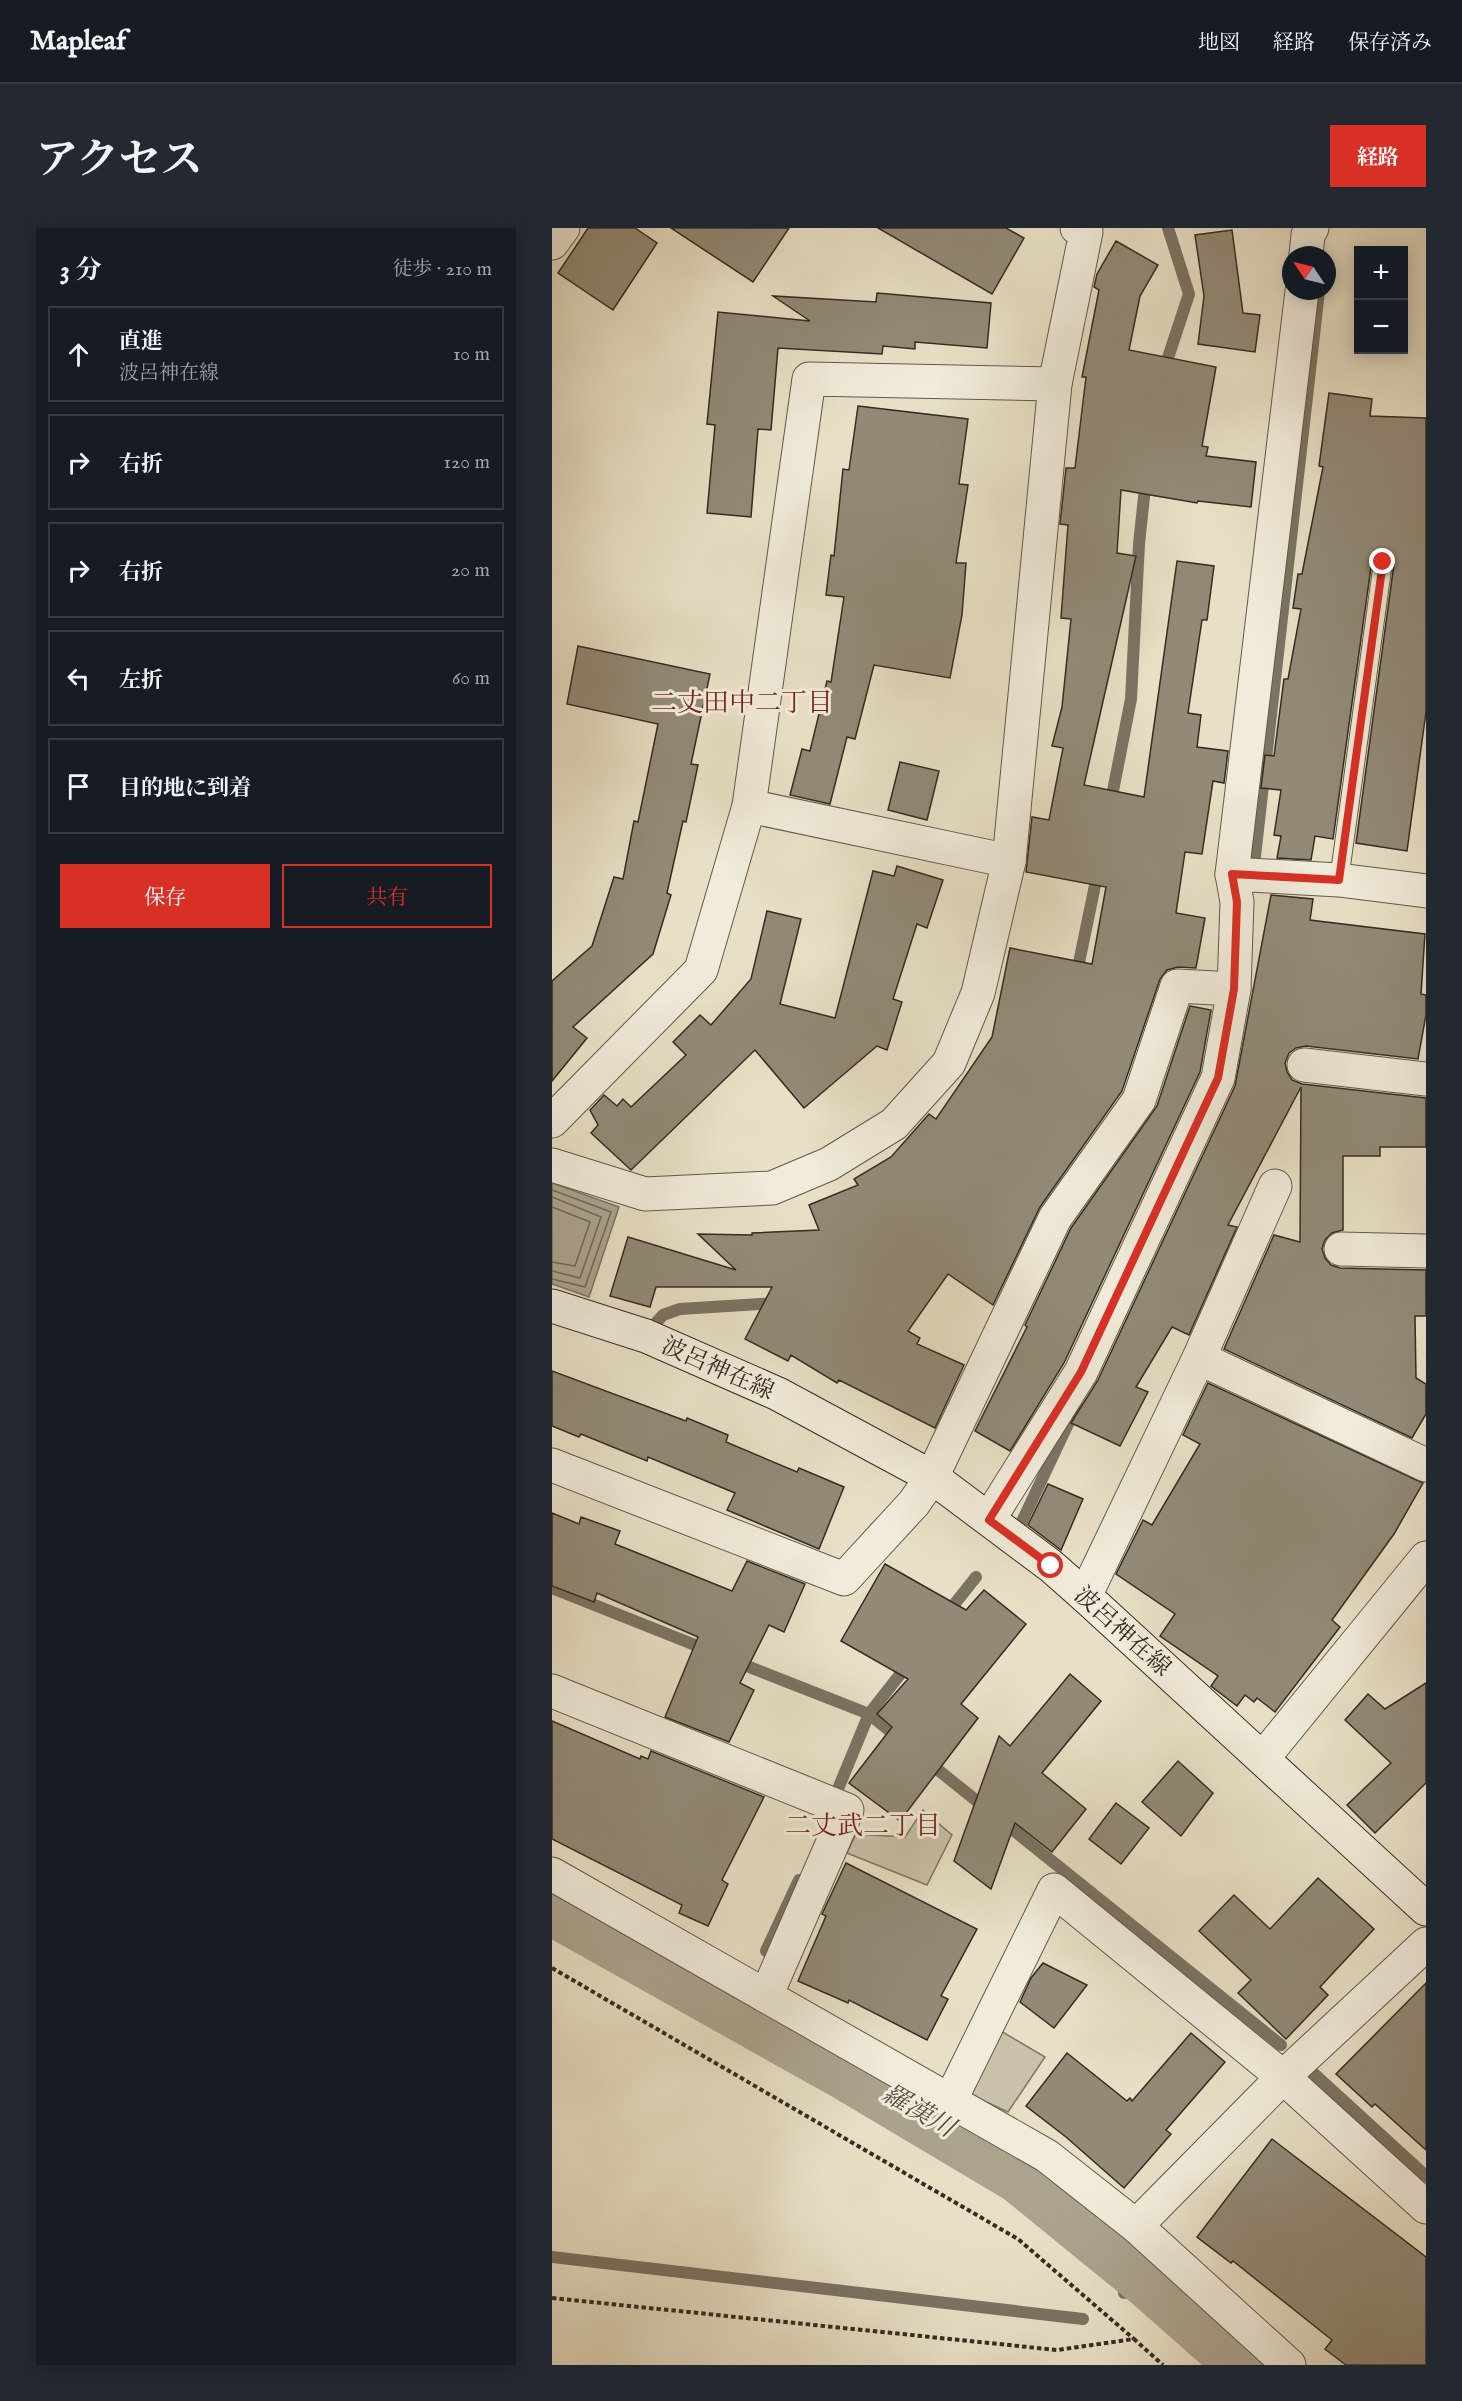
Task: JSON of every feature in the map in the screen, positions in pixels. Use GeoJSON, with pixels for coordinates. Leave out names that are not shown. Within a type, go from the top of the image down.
{"type":"FeatureCollection","features":[{"type":"Feature","properties":{"kind":"street"},"geometry":{"type":"LineString","coordinates":[[552,243],[563,228]]}},
{"type":"Feature","properties":{"kind":"street"},"geometry":{"type":"LineString","coordinates":[[552,1166],[645,1194],[772,1188],[829,1164],[894,1124],[949,1063],[978,993],[1009,861],[1054,384],[1086,232],[1077,228]]}},
{"type":"Feature","properties":{"kind":"street"},"geometry":{"type":"LineString","coordinates":[[1308,246],[1312,228]]}},
{"type":"Feature","properties":{"kind":"street"},"geometry":{"type":"LineString","coordinates":[[989,1520],[1081,1372],[1218,1078],[1234,989],[1237,902],[1247,876],[1301,300]]}},
{"type":"Feature","properties":{"kind":"street"},"geometry":{"type":"LineString","coordinates":[[552,1121],[701,970],[749,806],[809,379],[1054,384]]}},
{"type":"Feature","properties":{"kind":"street"},"geometry":{"type":"LineString","coordinates":[[749,806],[1009,861]]}},
{"type":"Feature","properties":{"kind":"street"},"geometry":{"type":"LineString","coordinates":[[1247,876],[1339,880],[1426,891]]}},
{"type":"Feature","properties":{"kind":"street"},"geometry":{"type":"LineString","coordinates":[[552,1465],[844,1579],[914,1503],[932,1477],[1055,1218],[1139,1100],[1177,986],[1234,989]]}},
{"type":"Feature","properties":{"kind":"street"},"geometry":{"type":"LineString","coordinates":[[1304,1065],[1426,1079]]}},
{"type":"Feature","properties":{"kind":"street"},"geometry":{"type":"LineString","coordinates":[[1085,1596],[1199,1358],[1275,1186]]}},
{"type":"Feature","properties":{"kind":"street"},"geometry":{"type":"LineString","coordinates":[[1341,1249],[1426,1251]]}},
{"type":"Feature","properties":{"kind":"street","name":"波呂神在線"},"geometry":{"type":"LineString","coordinates":[[552,1306],[646,1336],[778,1394],[932,1477],[1051,1566],[1426,1909]]}},
{"type":"Feature","properties":{"kind":"street"},"geometry":{"type":"LineString","coordinates":[[1199,1358],[1426,1465]]}},
{"type":"Feature","properties":{"kind":"street"},"geometry":{"type":"LineString","coordinates":[[1263,1758],[1426,1558]]}},
{"type":"Feature","properties":{"kind":"street"},"geometry":{"type":"LineString","coordinates":[[552,1691],[847,1810],[766,1996]]}},
{"type":"Feature","properties":{"kind":"street"},"geometry":{"type":"LineString","coordinates":[[552,1874],[1047,2156],[1136,2226],[1289,2365]]}},
{"type":"Feature","properties":{"kind":"street"},"geometry":{"type":"LineString","coordinates":[[950,2101],[1054,1890],[1283,2077],[1426,2207]]}},
{"type":"Feature","properties":{"kind":"street"},"geometry":{"type":"LineString","coordinates":[[1136,2226],[1283,2077],[1426,1944]]}},
{"type":"Feature","properties":{"kind":"lane"},"geometry":{"type":"LineString","coordinates":[[1339,880],[1383,562]]}},
{"type":"Feature","properties":{"kind":"path"},"geometry":{"type":"LineString","coordinates":[[552,1968],[1018,2239],[1163,2365]]}},
{"type":"Feature","properties":{"kind":"path"},"geometry":{"type":"LineString","coordinates":[[552,2298],[1057,2350],[1134,2339]]}},
{"type":"Feature","properties":{"kind":"shaded area"},"geometry":{"type":"Polygon","coordinates":[[[923,1810],[952,1835],[927,1885],[847,1853],[856,1834],[905,1837],[923,1810]]]}},
{"type":"Feature","properties":{"kind":"shaded area"},"geometry":{"type":"Polygon","coordinates":[[[1001,2031],[1045,2057],[1008,2112],[969,2094],[1001,2031]]]}},
{"type":"Feature","properties":{"kind":"water"},"geometry":{"type":"Polygon","coordinates":[[[552,1183],[619,1207],[589,1297],[552,1284],[552,1183]]]}},
{"type":"Feature","properties":{"kind":"building"},"geometry":{"type":"Polygon","coordinates":[[[588,228],[635,228],[657,243],[613,310],[558,273],[588,228]]]}},
{"type":"Feature","properties":{"kind":"building"},"geometry":{"type":"Polygon","coordinates":[[[671,228],[789,228],[753,282],[671,228]]]}},
{"type":"Feature","properties":{"kind":"building"},"geometry":{"type":"Polygon","coordinates":[[[878,228],[1006,228],[1024,238],[992,294],[878,228]]]}},
{"type":"Feature","properties":{"kind":"building"},"geometry":{"type":"Polygon","coordinates":[[[1232,230],[1243,313],[1260,315],[1255,352],[1198,344],[1204,296],[1195,235],[1232,230]]]}},
{"type":"Feature","properties":{"kind":"building"},"geometry":{"type":"Polygon","coordinates":[[[1116,241],[1158,265],[1140,296],[1129,350],[1216,367],[1202,446],[1208,447],[1206,456],[1256,462],[1251,507],[1198,501],[1197,503],[1121,490],[1117,553],[1136,556],[1084,785],[1144,797],[1177,561],[1214,566],[1207,620],[1202,620],[1188,713],[1201,715],[1197,747],[1228,751],[1224,783],[1213,781],[1202,854],[1185,852],[1176,913],[1205,918],[1196,968],[1178,967],[1167,970],[1160,979],[1122,1091],[1040,1207],[993,1305],[948,1274],[908,1331],[920,1338],[917,1344],[964,1365],[935,1428],[839,1380],[837,1383],[791,1355],[788,1361],[745,1339],[772,1287],[656,1287],[650,1307],[610,1296],[628,1237],[736,1270],[698,1234],[752,1235],[752,1233],[819,1230],[809,1205],[858,1185],[854,1179],[891,1157],[929,1114],[936,1119],[992,1037],[1010,948],[1092,964],[1106,887],[1026,872],[1032,817],[1049,820],[1063,748],[1052,746],[1062,707],[1071,619],[1061,618],[1068,525],[1060,524],[1066,468],[1075,468],[1086,377],[1082,377],[1099,290],[1094,287],[1097,274],[1116,241]]]}},
{"type":"Feature","properties":{"kind":"building"},"geometry":{"type":"Polygon","coordinates":[[[877,293],[991,303],[987,348],[915,342],[915,349],[883,346],[882,354],[778,348],[771,430],[758,429],[751,517],[707,513],[715,425],[707,424],[718,312],[810,321],[773,296],[876,302],[877,293]]]}},
{"type":"Feature","properties":{"kind":"building"},"geometry":{"type":"Polygon","coordinates":[[[1329,393],[1372,399],[1370,416],[1426,418],[1426,712],[1407,851],[1356,843],[1394,564],[1390,554],[1379,551],[1372,560],[1333,839],[1315,836],[1311,860],[1277,858],[1281,836],[1274,835],[1281,790],[1261,788],[1265,755],[1274,756],[1284,679],[1288,679],[1301,609],[1293,608],[1298,574],[1302,574],[1323,467],[1319,466],[1329,393]]]}},
{"type":"Feature","properties":{"kind":"building"},"geometry":{"type":"Polygon","coordinates":[[[858,406],[968,419],[959,484],[968,485],[956,563],[966,563],[962,615],[950,678],[874,665],[855,739],[847,737],[830,804],[790,795],[802,749],[810,751],[827,681],[831,682],[844,597],[826,595],[831,555],[834,556],[843,469],[849,470],[858,406]]]}},
{"type":"Feature","properties":{"kind":"building"},"geometry":{"type":"Polygon","coordinates":[[[578,646],[710,674],[691,764],[698,765],[667,893],[671,895],[653,954],[573,1027],[587,1038],[552,1081],[552,981],[592,946],[614,877],[623,879],[634,821],[638,822],[658,724],[567,704],[578,646]]]}},
{"type":"Feature","properties":{"kind":"building"},"geometry":{"type":"Polygon","coordinates":[[[900,762],[939,771],[927,820],[888,810],[900,762]]]}},
{"type":"Feature","properties":{"kind":"building"},"geometry":{"type":"Polygon","coordinates":[[[897,866],[943,880],[927,928],[917,924],[893,999],[902,1002],[887,1050],[877,1046],[804,1108],[755,1050],[631,1170],[591,1133],[598,1125],[590,1110],[604,1095],[617,1106],[623,1099],[631,1107],[686,1055],[673,1042],[700,1015],[711,1025],[751,979],[767,911],[801,919],[780,1004],[835,1018],[873,871],[894,876],[897,866]]]}},
{"type":"Feature","properties":{"kind":"building"},"geometry":{"type":"Polygon","coordinates":[[[1271,895],[1313,899],[1310,920],[1425,934],[1421,994],[1426,995],[1426,1015],[1418,1059],[1306,1046],[1296,1048],[1289,1053],[1285,1063],[1292,1080],[1302,1084],[1426,1098],[1426,1147],[1380,1147],[1380,1156],[1343,1156],[1343,1230],[1332,1233],[1325,1240],[1322,1249],[1331,1265],[1340,1268],[1426,1270],[1426,1316],[1415,1316],[1416,1378],[1426,1384],[1426,1414],[1412,1438],[1224,1349],[1274,1235],[1300,1242],[1301,1087],[1228,1225],[1237,1227],[1189,1335],[1172,1327],[1136,1387],[1148,1392],[1120,1446],[1071,1423],[1098,1380],[1235,1086],[1271,895]]]}},
{"type":"Feature","properties":{"kind":"building"},"geometry":{"type":"Polygon","coordinates":[[[1190,1006],[1211,1010],[1200,1072],[1064,1363],[1010,1451],[975,1431],[1027,1327],[1025,1325],[1071,1228],[1157,1106],[1190,1006]]]}},
{"type":"Feature","properties":{"kind":"building"},"geometry":{"type":"Polygon","coordinates":[[[552,1371],[686,1421],[687,1418],[728,1435],[726,1442],[797,1472],[799,1468],[844,1487],[819,1549],[727,1510],[735,1493],[648,1457],[647,1461],[581,1434],[579,1437],[552,1426],[552,1371]]]}},
{"type":"Feature","properties":{"kind":"building"},"geometry":{"type":"Polygon","coordinates":[[[1208,1383],[1423,1483],[1394,1534],[1332,1620],[1340,1627],[1275,1712],[1257,1698],[1254,1702],[1245,1695],[1237,1706],[1211,1686],[1218,1676],[1160,1636],[1175,1614],[1116,1574],[1143,1520],[1152,1525],[1200,1444],[1183,1435],[1208,1383]]]}},
{"type":"Feature","properties":{"kind":"building"},"geometry":{"type":"Polygon","coordinates":[[[1048,1484],[1083,1499],[1061,1550],[1028,1525],[1048,1484]]]}},
{"type":"Feature","properties":{"kind":"building"},"geometry":{"type":"Polygon","coordinates":[[[552,1513],[579,1524],[581,1517],[620,1531],[615,1544],[732,1591],[747,1561],[805,1584],[784,1632],[769,1625],[740,1683],[754,1690],[729,1742],[665,1717],[698,1637],[597,1593],[594,1602],[552,1586],[552,1513]]]}},
{"type":"Feature","properties":{"kind":"building"},"geometry":{"type":"Polygon","coordinates":[[[885,1564],[966,1610],[984,1590],[1026,1624],[961,1704],[978,1718],[900,1821],[849,1783],[892,1727],[877,1714],[908,1679],[841,1641],[885,1564]]]}},
{"type":"Feature","properties":{"kind":"building"},"geometry":{"type":"Polygon","coordinates":[[[1070,1674],[1101,1701],[1042,1773],[1086,1809],[1052,1852],[1015,1823],[991,1889],[954,1861],[999,1736],[1010,1746],[1070,1674]]]}},
{"type":"Feature","properties":{"kind":"building"},"geometry":{"type":"Polygon","coordinates":[[[1426,1683],[1426,1783],[1375,1833],[1347,1805],[1391,1763],[1345,1720],[1368,1694],[1385,1709],[1426,1683]]]}},
{"type":"Feature","properties":{"kind":"building"},"geometry":{"type":"Polygon","coordinates":[[[552,1721],[640,1759],[641,1756],[648,1759],[651,1751],[764,1797],[722,1880],[728,1884],[708,1926],[679,1913],[682,1905],[552,1839],[552,1721]]]}},
{"type":"Feature","properties":{"kind":"building"},"geometry":{"type":"Polygon","coordinates":[[[1178,1761],[1213,1793],[1181,1836],[1142,1802],[1178,1761]]]}},
{"type":"Feature","properties":{"kind":"building"},"geometry":{"type":"Polygon","coordinates":[[[1116,1803],[1149,1828],[1121,1864],[1089,1839],[1116,1803]]]}},
{"type":"Feature","properties":{"kind":"building"},"geometry":{"type":"Polygon","coordinates":[[[846,1863],[977,1929],[941,1996],[948,1999],[927,2040],[849,2000],[848,2003],[798,1981],[826,1916],[822,1914],[846,1863]]]}},
{"type":"Feature","properties":{"kind":"building"},"geometry":{"type":"Polygon","coordinates":[[[1318,1878],[1374,1929],[1320,1987],[1328,1995],[1286,2039],[1238,1993],[1251,1980],[1199,1931],[1234,1895],[1270,1929],[1318,1878]]]}},
{"type":"Feature","properties":{"kind":"building"},"geometry":{"type":"Polygon","coordinates":[[[1043,1963],[1087,1985],[1054,2028],[1020,2002],[1031,1978],[1043,1963]]]}},
{"type":"Feature","properties":{"kind":"building"},"geometry":{"type":"Polygon","coordinates":[[[1426,1983],[1426,2150],[1375,2104],[1372,2107],[1336,2074],[1426,1983]]]}},
{"type":"Feature","properties":{"kind":"building"},"geometry":{"type":"Polygon","coordinates":[[[1191,2033],[1225,2062],[1166,2130],[1171,2134],[1124,2188],[1066,2137],[1026,2106],[1067,2053],[1127,2101],[1130,2098],[1132,2101],[1191,2033]]]}},
{"type":"Feature","properties":{"kind":"building"},"geometry":{"type":"Polygon","coordinates":[[[1272,2139],[1426,2257],[1426,2365],[1346,2365],[1325,2349],[1332,2340],[1233,2261],[1231,2263],[1197,2237],[1272,2139]]]}},
{"type":"Feature","properties":{"kind":"waterway"},"geometry":{"type":"LineString","coordinates":[[1163,373],[1189,294],[1168,228]]}},
{"type":"Feature","properties":{"kind":"waterway"},"geometry":{"type":"LineString","coordinates":[[1253,874],[1318,300]]}},
{"type":"Feature","properties":{"kind":"waterway"},"geometry":{"type":"LineString","coordinates":[[1110,806],[1131,699],[1139,544],[1146,478]]}},
{"type":"Feature","properties":{"kind":"waterway"},"geometry":{"type":"LineString","coordinates":[[1076,977],[1098,871]]}},
{"type":"Feature","properties":{"kind":"waterway"},"geometry":{"type":"LineString","coordinates":[[654,1325],[663,1315],[680,1309],[778,1303]]}},
{"type":"Feature","properties":{"kind":"waterway"},"geometry":{"type":"LineString","coordinates":[[1018,1530],[1076,1407]]}},
{"type":"Feature","properties":{"kind":"waterway"},"geometry":{"type":"LineString","coordinates":[[945,1616],[976,1577]]}},
{"type":"Feature","properties":{"kind":"waterway"},"geometry":{"type":"LineString","coordinates":[[552,1588],[710,1651]]}},
{"type":"Feature","properties":{"kind":"waterway"},"geometry":{"type":"LineString","coordinates":[[734,1661],[869,1714],[901,1740]]}},
{"type":"Feature","properties":{"kind":"waterway"},"geometry":{"type":"LineString","coordinates":[[838,1789],[869,1714],[909,1663]]}},
{"type":"Feature","properties":{"kind":"waterway"},"geometry":{"type":"LineString","coordinates":[[927,1761],[988,1810]]}},
{"type":"Feature","properties":{"kind":"waterway"},"geometry":{"type":"LineString","coordinates":[[1002,1821],[1281,2045]]}},
{"type":"Feature","properties":{"kind":"waterway"},"geometry":{"type":"LineString","coordinates":[[766,1951],[799,1880]]}},
{"type":"Feature","properties":{"kind":"waterway","name":"羅漢川"},"geometry":{"type":"LineString","coordinates":[[552,1900],[855,2070],[1023,2170],[1152,2275],[1254,2365]]}},
{"type":"Feature","properties":{"kind":"waterway"},"geometry":{"type":"LineString","coordinates":[[1311,2071],[1426,2176]]}},
{"type":"Feature","properties":{"kind":"waterway"},"geometry":{"type":"LineString","coordinates":[[552,2257],[1083,2319]]}},
{"type":"Feature","properties":{"kind":"waterway"},"geometry":{"type":"LineString","coordinates":[[1124,2293],[1152,2275]]}},
{"type":"Feature","properties":{"kind":"district","name":"二丈田中二丁目"},"geometry":{"type":"Point","coordinates":[742,702]}},
{"type":"Feature","properties":{"kind":"district","name":"二丈武二丁目"},"geometry":{"type":"Point","coordinates":[863,1825]}},
{"type":"Feature","properties":{"kind":"route"},"geometry":{"type":"LineString","coordinates":[[1051,1566],[989,1520],[1081,1372],[1218,1078],[1234,989],[1237,902],[1232,874],[1339,880],[1383,562]]}}]}
